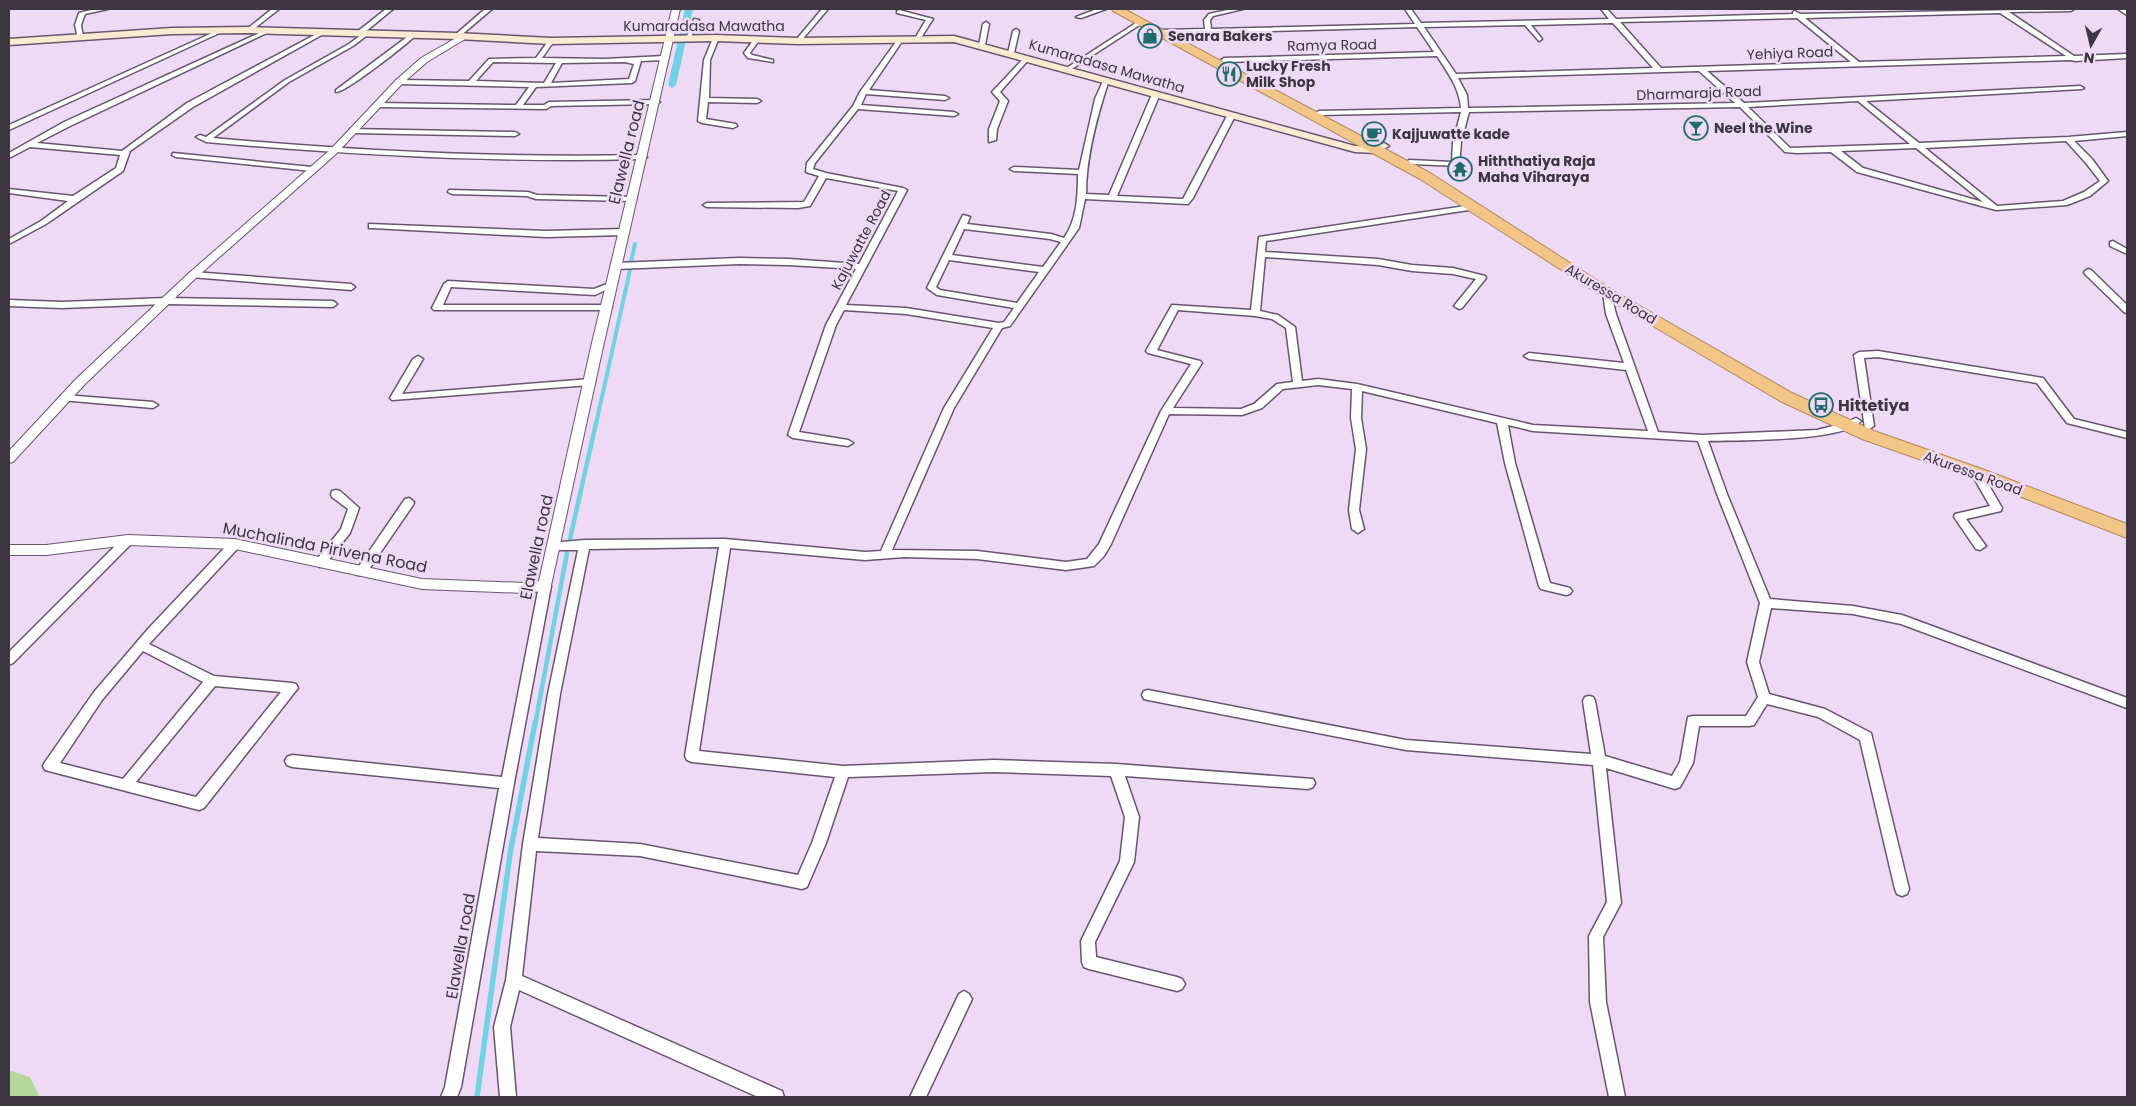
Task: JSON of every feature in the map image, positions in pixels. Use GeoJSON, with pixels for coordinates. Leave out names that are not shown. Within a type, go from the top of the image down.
{"type":"FeatureCollection","features":[{"type":"Feature","properties":{"kind":"highway","name":"Akuressa Road"},"geometry":{"type":"LineString","coordinates":[[1117,9],[1141,22],[1173,33],[1319,113],[1380,148],[1472,207],[1537,245],[1761,374],[1893,444],[1976,473],[2127,531]]}},
{"type":"Feature","properties":{"kind":"highway","name":"Akuressa Road"},"geometry":{"type":"LineString","coordinates":[[1129,9],[1380,148],[1412,162],[1458,189],[1607,293],[1770,389],[1858,425],[1976,463],[2127,521]]}},
{"type":"Feature","properties":{"kind":"main road","name":"Kumaradasa Mawatha"},"geometry":{"type":"LineString","coordinates":[[9,42],[223,30],[462,36],[551,41],[688,38],[798,41],[954,39],[1011,53],[1231,116],[1355,149],[1380,148]]}},
{"type":"Feature","properties":{"kind":"street"},"geometry":{"type":"LineString","coordinates":[[80,37],[78,26],[82,13],[105,9]]}},
{"type":"Feature","properties":{"kind":"street"},"geometry":{"type":"LineString","coordinates":[[249,30],[276,9]]}},
{"type":"Feature","properties":{"kind":"street"},"geometry":{"type":"LineString","coordinates":[[390,9],[351,45],[287,82],[203,139],[333,152],[454,157],[643,157]]}},
{"type":"Feature","properties":{"kind":"street"},"geometry":{"type":"LineString","coordinates":[[9,459],[64,398],[193,275],[333,152],[399,82],[424,60],[462,36],[489,9]]}},
{"type":"Feature","properties":{"kind":"street","name":"Elawella road"},"geometry":{"type":"LineString","coordinates":[[449,1097],[453,1086],[507,783],[545,586],[616,266],[656,102],[668,39],[676,9]]}},
{"type":"Feature","properties":{"kind":"street"},"geometry":{"type":"LineString","coordinates":[[798,41],[825,9]]}},
{"type":"Feature","properties":{"kind":"street"},"geometry":{"type":"LineString","coordinates":[[1079,17],[1103,9]]}},
{"type":"Feature","properties":{"kind":"street"},"geometry":{"type":"LineString","coordinates":[[1208,30],[1207,20],[1211,15],[1240,9]]}},
{"type":"Feature","properties":{"kind":"street"},"geometry":{"type":"LineString","coordinates":[[1408,9],[1454,76],[1463,95],[1465,112],[1457,142],[1456,164],[1412,162]]}},
{"type":"Feature","properties":{"kind":"street"},"geometry":{"type":"LineString","coordinates":[[1604,9],[1658,69]]}},
{"type":"Feature","properties":{"kind":"street"},"geometry":{"type":"LineString","coordinates":[[1790,9],[1857,64]]}},
{"type":"Feature","properties":{"kind":"street"},"geometry":{"type":"LineString","coordinates":[[1173,33],[1208,30],[2071,9]]}},
{"type":"Feature","properties":{"kind":"street"},"geometry":{"type":"LineString","coordinates":[[2121,9],[2127,13]]}},
{"type":"Feature","properties":{"kind":"street"},"geometry":{"type":"LineString","coordinates":[[2000,10],[2075,59]]}},
{"type":"Feature","properties":{"kind":"street"},"geometry":{"type":"LineString","coordinates":[[899,12],[930,19],[917,40]]}},
{"type":"Feature","properties":{"kind":"street"},"geometry":{"type":"LineString","coordinates":[[688,38],[696,20]]}},
{"type":"Feature","properties":{"kind":"street"},"geometry":{"type":"LineString","coordinates":[[1068,69],[1141,22]]}},
{"type":"Feature","properties":{"kind":"street"},"geometry":{"type":"LineString","coordinates":[[1526,22],[1539,39]]}},
{"type":"Feature","properties":{"kind":"street"},"geometry":{"type":"LineString","coordinates":[[982,46],[986,24]]}},
{"type":"Feature","properties":{"kind":"street"},"geometry":{"type":"LineString","coordinates":[[9,128],[223,30]]}},
{"type":"Feature","properties":{"kind":"street"},"geometry":{"type":"LineString","coordinates":[[9,156],[67,124],[270,30]]}},
{"type":"Feature","properties":{"kind":"street"},"geometry":{"type":"LineString","coordinates":[[1011,53],[1016,31]]}},
{"type":"Feature","properties":{"kind":"street"},"geometry":{"type":"LineString","coordinates":[[9,242],[28,233],[57,214],[75,198],[120,168],[124,153],[163,122],[190,105],[324,32]]}},
{"type":"Feature","properties":{"kind":"street"},"geometry":{"type":"LineString","coordinates":[[338,92],[350,85],[391,49],[413,35]]}},
{"type":"Feature","properties":{"kind":"street"},"geometry":{"type":"LineString","coordinates":[[716,38],[708,60],[702,122],[733,126]]}},
{"type":"Feature","properties":{"kind":"street"},"geometry":{"type":"LineString","coordinates":[[757,39],[747,53],[750,57],[771,61]]}},
{"type":"Feature","properties":{"kind":"street"},"geometry":{"type":"LineString","coordinates":[[707,205],[798,206],[807,204],[824,176],[809,170],[811,163],[856,107],[864,92],[900,40]]}},
{"type":"Feature","properties":{"kind":"street"},"geometry":{"type":"LineString","coordinates":[[538,60],[551,41]]}},
{"type":"Feature","properties":{"kind":"street","name":"Ramya Road"},"geometry":{"type":"LineString","coordinates":[[1224,60],[1440,54]]}},
{"type":"Feature","properties":{"kind":"street","name":"Yehiya Road"},"geometry":{"type":"LineString","coordinates":[[1454,76],[2127,56]]}},
{"type":"Feature","properties":{"kind":"street"},"geometry":{"type":"LineString","coordinates":[[471,83],[491,60],[560,61],[664,58]]}},
{"type":"Feature","properties":{"kind":"street"},"geometry":{"type":"LineString","coordinates":[[992,140],[993,129],[1004,101],[996,92],[1027,58]]}},
{"type":"Feature","properties":{"kind":"street"},"geometry":{"type":"LineString","coordinates":[[399,82],[533,86],[632,82],[638,62],[626,62],[626,60]]}},
{"type":"Feature","properties":{"kind":"street"},"geometry":{"type":"LineString","coordinates":[[546,85],[560,61]]}},
{"type":"Feature","properties":{"kind":"street"},"geometry":{"type":"LineString","coordinates":[[1701,69],[1742,105],[1788,150],[1834,150],[2068,139],[2127,134]]}},
{"type":"Feature","properties":{"kind":"street"},"geometry":{"type":"LineString","coordinates":[[840,307],[906,312],[999,326],[1007,324],[1075,228],[1082,196],[1082,172],[1099,99],[1106,80]]}},
{"type":"Feature","properties":{"kind":"street"},"geometry":{"type":"LineString","coordinates":[[518,107],[533,86]]}},
{"type":"Feature","properties":{"kind":"street","name":"Dharmaraja Road"},"geometry":{"type":"LineString","coordinates":[[1319,113],[1375,111],[1465,112],[1742,105],[2080,88]]}},
{"type":"Feature","properties":{"kind":"street"},"geometry":{"type":"LineString","coordinates":[[864,92],[945,98]]}},
{"type":"Feature","properties":{"kind":"street"},"geometry":{"type":"LineString","coordinates":[[1112,198],[1156,94]]}},
{"type":"Feature","properties":{"kind":"street"},"geometry":{"type":"LineString","coordinates":[[1858,98],[1996,208]]}},
{"type":"Feature","properties":{"kind":"street"},"geometry":{"type":"LineString","coordinates":[[705,100],[757,101]]}},
{"type":"Feature","properties":{"kind":"street"},"geometry":{"type":"LineString","coordinates":[[377,106],[546,107],[548,104],[656,102]]}},
{"type":"Feature","properties":{"kind":"street"},"geometry":{"type":"LineString","coordinates":[[856,107],[954,114]]}},
{"type":"Feature","properties":{"kind":"street"},"geometry":{"type":"LineString","coordinates":[[1082,196],[1185,202],[1189,198],[1231,116]]}},
{"type":"Feature","properties":{"kind":"street"},"geometry":{"type":"LineString","coordinates":[[353,131],[515,134]]}},
{"type":"Feature","properties":{"kind":"street"},"geometry":{"type":"LineString","coordinates":[[1834,150],[1860,170],[1996,208],[2064,203],[2087,194],[2104,181],[2089,161],[2068,139]]}},
{"type":"Feature","properties":{"kind":"street"},"geometry":{"type":"LineString","coordinates":[[28,145],[124,153]]}},
{"type":"Feature","properties":{"kind":"street"},"geometry":{"type":"LineString","coordinates":[[176,155],[312,169]]}},
{"type":"Feature","properties":{"kind":"street"},"geometry":{"type":"LineString","coordinates":[[1014,169],[1082,172]]}},
{"type":"Feature","properties":{"kind":"street","name":"Kajuwatte Road"},"geometry":{"type":"LineString","coordinates":[[824,176],[903,190],[831,325],[793,435],[848,443]]}},
{"type":"Feature","properties":{"kind":"street"},"geometry":{"type":"LineString","coordinates":[[9,191],[75,198]]}},
{"type":"Feature","properties":{"kind":"street"},"geometry":{"type":"LineString","coordinates":[[452,192],[528,194],[536,197],[632,199]]}},
{"type":"Feature","properties":{"kind":"street"},"geometry":{"type":"LineString","coordinates":[[1255,313],[1262,239],[1472,207]]}},
{"type":"Feature","properties":{"kind":"street"},"geometry":{"type":"LineString","coordinates":[[966,217],[931,288],[937,292],[1020,306]]}},
{"type":"Feature","properties":{"kind":"street"},"geometry":{"type":"LineString","coordinates":[[372,226],[546,234],[624,232]]}},
{"type":"Feature","properties":{"kind":"street"},"geometry":{"type":"LineString","coordinates":[[962,226],[1051,237],[1065,241]]}},
{"type":"Feature","properties":{"kind":"street"},"geometry":{"type":"LineString","coordinates":[[2112,244],[2127,252]]}},
{"type":"Feature","properties":{"kind":"street"},"geometry":{"type":"LineString","coordinates":[[1260,254],[1378,262],[1412,268],[1453,271],[1482,278],[1458,306]]}},
{"type":"Feature","properties":{"kind":"street"},"geometry":{"type":"LineString","coordinates":[[947,257],[1044,270]]}},
{"type":"Feature","properties":{"kind":"street"},"geometry":{"type":"LineString","coordinates":[[616,266],[740,261],[861,267]]}},
{"type":"Feature","properties":{"kind":"street"},"geometry":{"type":"LineString","coordinates":[[2088,272],[2127,310]]}},
{"type":"Feature","properties":{"kind":"street"},"geometry":{"type":"LineString","coordinates":[[193,275],[351,287]]}},
{"type":"Feature","properties":{"kind":"street"},"geometry":{"type":"LineString","coordinates":[[607,307],[437,308],[448,284],[595,292],[612,285]]}},
{"type":"Feature","properties":{"kind":"street"},"geometry":{"type":"LineString","coordinates":[[1607,293],[1611,314],[1654,435]]}},
{"type":"Feature","properties":{"kind":"street"},"geometry":{"type":"LineString","coordinates":[[9,303],[62,305],[166,301],[334,304]]}},
{"type":"Feature","properties":{"kind":"street"},"geometry":{"type":"LineString","coordinates":[[554,546],[726,543],[864,556],[904,553],[977,555],[1066,566],[1090,562],[1100,553],[1105,544],[1166,410],[1197,363],[1152,351],[1175,307],[1255,313],[1275,318],[1290,327],[1298,383]]}},
{"type":"Feature","properties":{"kind":"street"},"geometry":{"type":"LineString","coordinates":[[885,554],[949,408],[999,326]]}},
{"type":"Feature","properties":{"kind":"street"},"geometry":{"type":"LineString","coordinates":[[1166,410],[1242,412],[1258,406],[1280,386],[1318,382],[1356,387],[1533,428],[1702,438],[1817,433],[1858,425],[1859,355],[1878,354],[2040,380],[2071,421],[2127,435]]}},
{"type":"Feature","properties":{"kind":"street"},"geometry":{"type":"LineString","coordinates":[[1529,356],[1630,367]]}},
{"type":"Feature","properties":{"kind":"street"},"geometry":{"type":"LineString","coordinates":[[418,359],[395,398],[590,382]]}},
{"type":"Feature","properties":{"kind":"street"},"geometry":{"type":"LineString","coordinates":[[1356,387],[1356,418],[1361,449],[1354,510],[1358,529]]}},
{"type":"Feature","properties":{"kind":"street"},"geometry":{"type":"LineString","coordinates":[[64,398],[153,404]]}},
{"type":"Feature","properties":{"kind":"street"},"geometry":{"type":"LineString","coordinates":[[1502,422],[1510,463],[1545,586],[1566,591]]}},
{"type":"Feature","properties":{"kind":"street"},"geometry":{"type":"LineString","coordinates":[[1702,438],[1722,494],[1766,603],[1754,662],[1764,698]]}},
{"type":"Feature","properties":{"kind":"street"},"geometry":{"type":"LineString","coordinates":[[1976,473],[1996,508],[1959,517],[1980,546]]}},
{"type":"Feature","properties":{"kind":"street"},"geometry":{"type":"LineString","coordinates":[[320,563],[346,530],[354,508],[336,494]]}},
{"type":"Feature","properties":{"kind":"street"},"geometry":{"type":"LineString","coordinates":[[361,572],[410,502]]}},
{"type":"Feature","properties":{"kind":"street"},"geometry":{"type":"LineString","coordinates":[[9,660],[128,540]]}},
{"type":"Feature","properties":{"kind":"street","name":"Muchalinda Pirivena Road"},"geometry":{"type":"LineString","coordinates":[[9,550],[46,550],[128,540],[235,544],[422,584],[525,588],[545,586]]}},
{"type":"Feature","properties":{"kind":"street"},"geometry":{"type":"LineString","coordinates":[[726,543],[692,756],[843,772],[994,766],[1116,770],[1308,783]]}},
{"type":"Feature","properties":{"kind":"street"},"geometry":{"type":"LineString","coordinates":[[141,645],[212,681],[292,688],[199,804],[50,766],[98,696],[141,645],[235,544]]}},
{"type":"Feature","properties":{"kind":"street"},"geometry":{"type":"LineString","coordinates":[[508,1097],[502,1027],[514,980],[530,844],[554,694],[585,544]]}},
{"type":"Feature","properties":{"kind":"street"},"geometry":{"type":"LineString","coordinates":[[1766,603],[1853,610],[1902,620],[2127,702]]}},
{"type":"Feature","properties":{"kind":"street"},"geometry":{"type":"LineString","coordinates":[[126,785],[212,681]]}},
{"type":"Feature","properties":{"kind":"street"},"geometry":{"type":"LineString","coordinates":[[1148,695],[1406,745],[1599,760],[1676,783],[1686,763],[1693,721],[1748,721],[1764,698]]}},
{"type":"Feature","properties":{"kind":"street"},"geometry":{"type":"LineString","coordinates":[[1764,698],[1822,713],[1866,737],[1902,889]]}},
{"type":"Feature","properties":{"kind":"street"},"geometry":{"type":"LineString","coordinates":[[1590,701],[1599,760],[1614,903],[1596,936],[1598,1002],[1617,1097]]}},
{"type":"Feature","properties":{"kind":"street"},"geometry":{"type":"LineString","coordinates":[[292,761],[507,783]]}},
{"type":"Feature","properties":{"kind":"street"},"geometry":{"type":"LineString","coordinates":[[1116,770],[1132,817],[1127,862],[1088,941],[1089,962],[1178,984]]}},
{"type":"Feature","properties":{"kind":"street"},"geometry":{"type":"LineString","coordinates":[[530,844],[640,850],[802,882],[819,843],[843,772]]}},
{"type":"Feature","properties":{"kind":"street"},"geometry":{"type":"LineString","coordinates":[[514,980],[776,1097]]}},
{"type":"Feature","properties":{"kind":"street"},"geometry":{"type":"LineString","coordinates":[[918,1097],[964,999]]}},
{"type":"Feature","properties":{"kind":"green space"},"geometry":{"type":"Polygon","coordinates":[[[12,1071],[30,1077],[39,1095],[37,1097],[9,1097],[9,1072],[12,1071]]]}},
{"type":"Feature","properties":{"kind":"waterway"},"geometry":{"type":"LineString","coordinates":[[672,85],[689,9]]}},
{"type":"Feature","properties":{"kind":"waterway"},"geometry":{"type":"LineString","coordinates":[[631,262],[635,244]]}},
{"type":"Feature","properties":{"kind":"waterway"},"geometry":{"type":"LineString","coordinates":[[596,424],[630,270]]}},
{"type":"Feature","properties":{"kind":"waterway"},"geometry":{"type":"LineString","coordinates":[[570,539],[596,423]]}},
{"type":"Feature","properties":{"kind":"waterway"},"geometry":{"type":"LineString","coordinates":[[535,725],[567,553]]}},
{"type":"Feature","properties":{"kind":"waterway"},"geometry":{"type":"LineString","coordinates":[[477,1097],[510,854],[535,723]]}},
{"type":"Feature","properties":{"kind":"place","name":"Senara Bakers"},"geometry":{"type":"Point","coordinates":[1150,36]}},
{"type":"Feature","properties":{"kind":"place","name":"Lucky Fresh Milk Shop"},"geometry":{"type":"Point","coordinates":[1229,74]}},
{"type":"Feature","properties":{"kind":"place","name":"Neel the Wine"},"geometry":{"type":"Point","coordinates":[1696,128]}},
{"type":"Feature","properties":{"kind":"place","name":"Kajjuwatte kade"},"geometry":{"type":"Point","coordinates":[1374,134]}},
{"type":"Feature","properties":{"kind":"place","name":"Hiththatiya Raja Maha Viharaya"},"geometry":{"type":"Point","coordinates":[1460,169]}},
{"type":"Feature","properties":{"kind":"place","name":"Hittetiya"},"geometry":{"type":"Point","coordinates":[1821,405]}}]}
